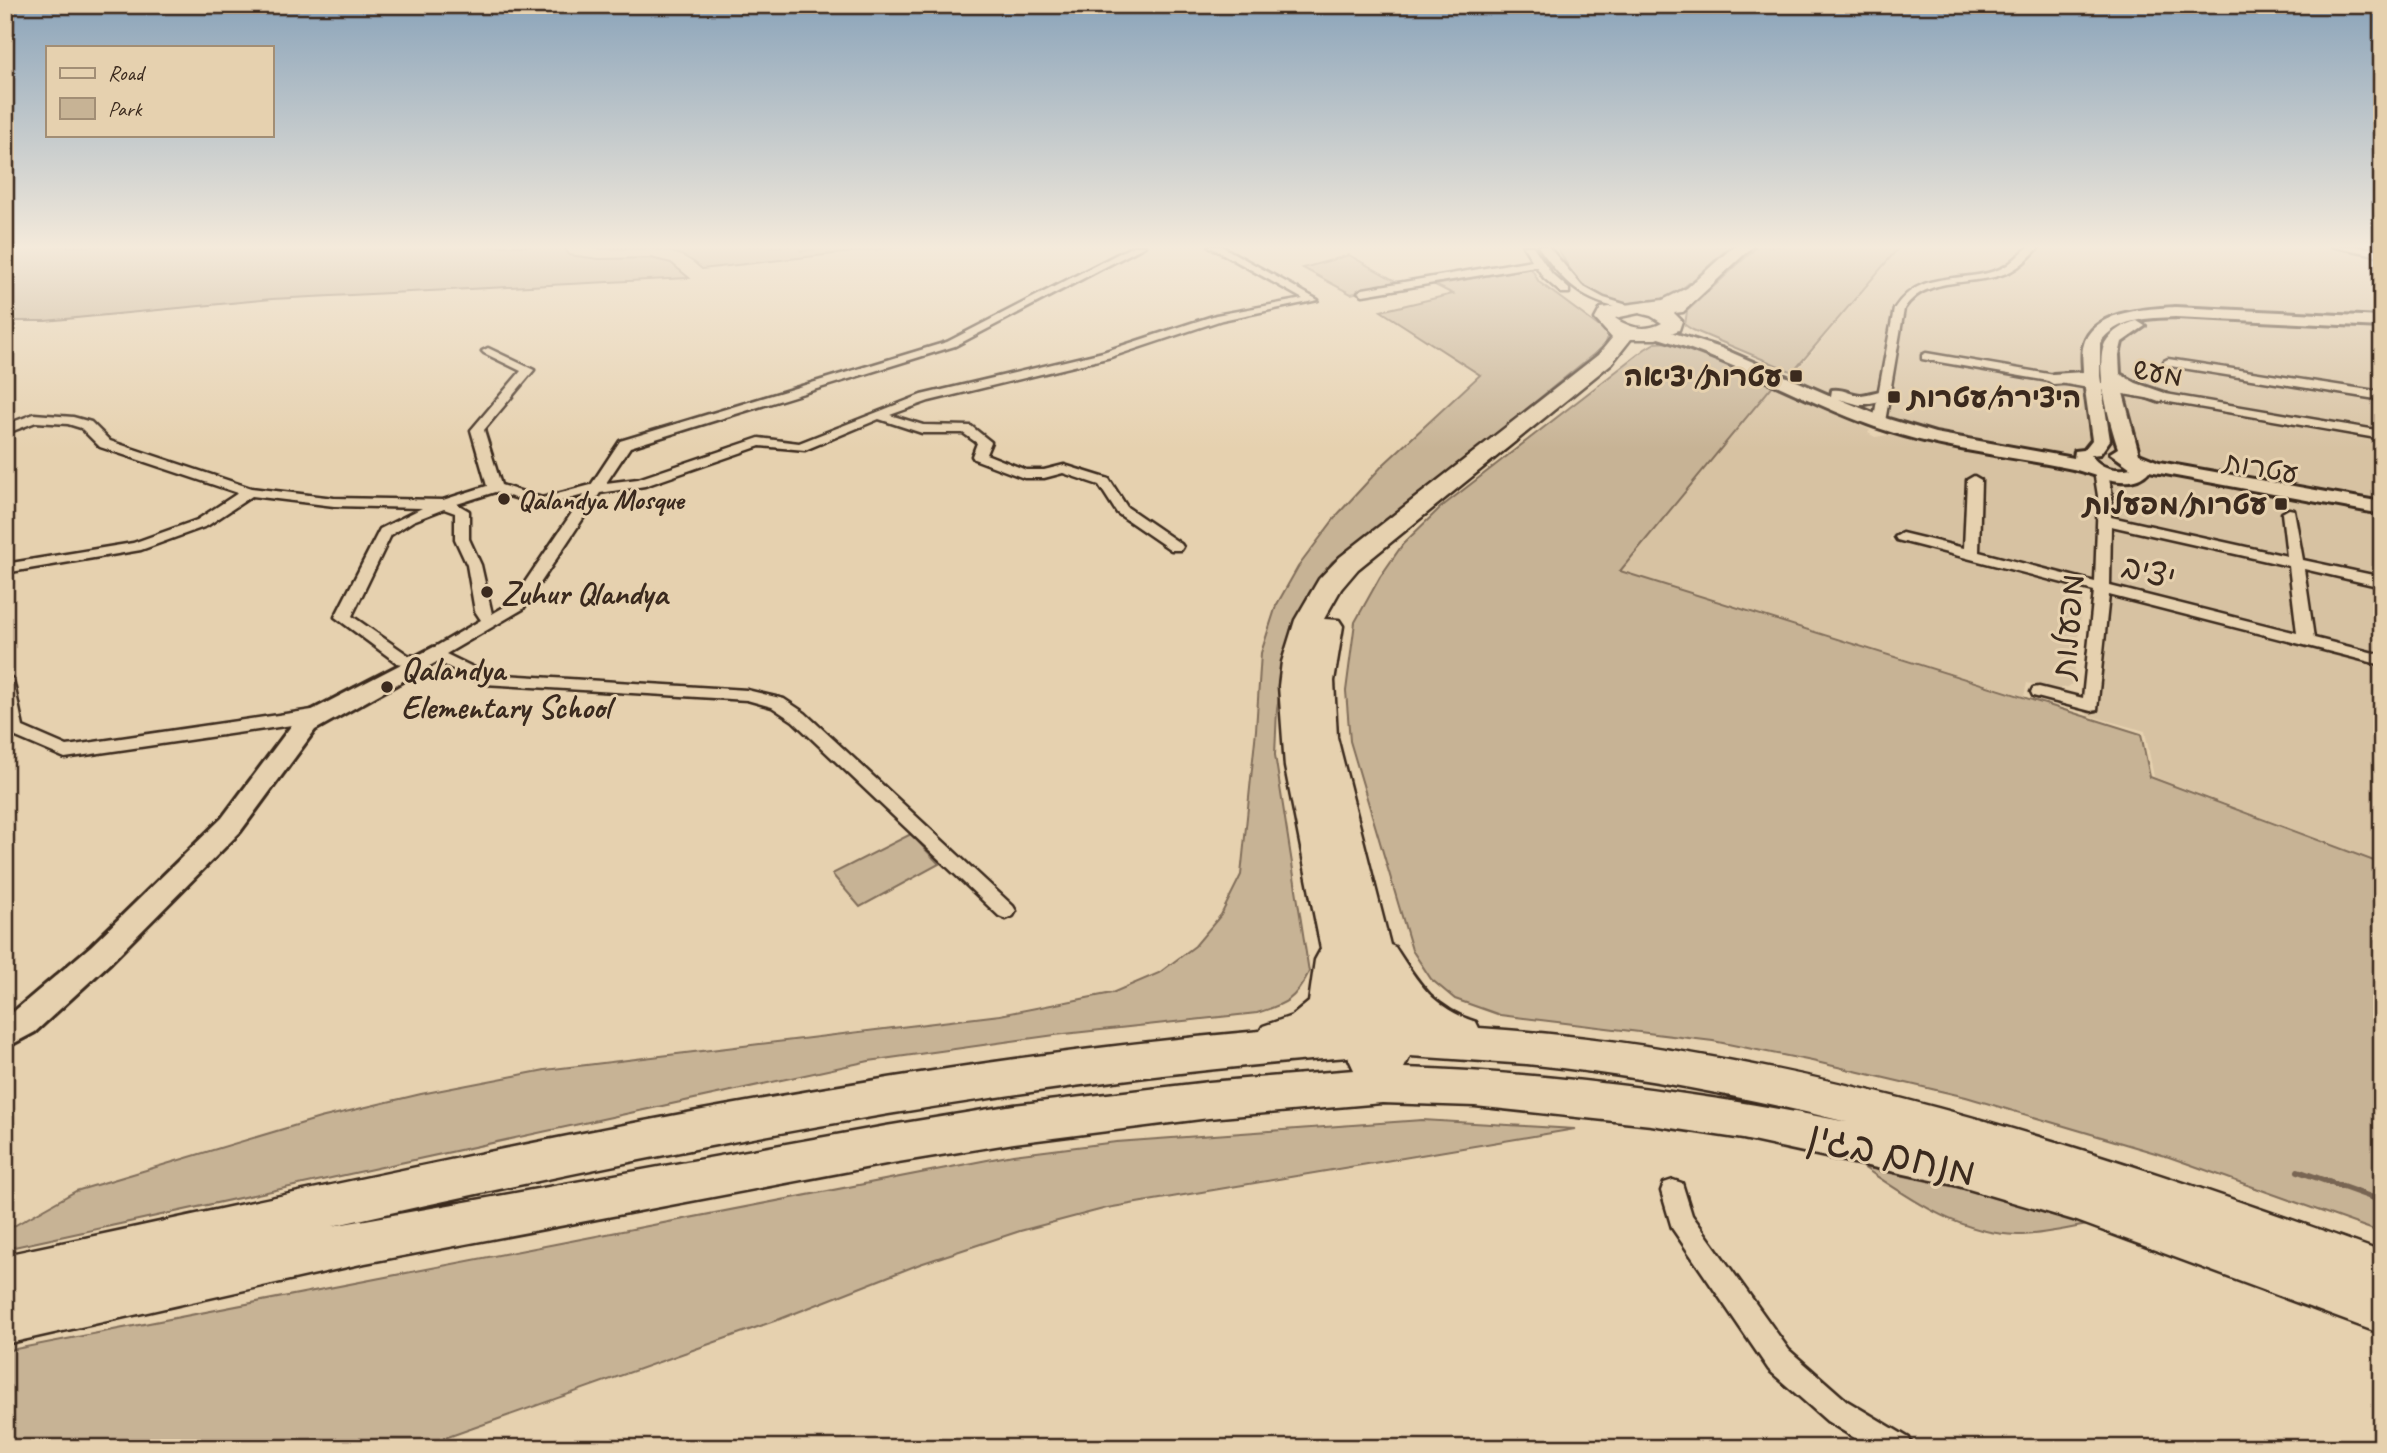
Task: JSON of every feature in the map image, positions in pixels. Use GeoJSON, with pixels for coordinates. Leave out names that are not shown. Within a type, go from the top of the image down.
{"type":"FeatureCollection","features":[{"type":"Feature","properties":{"kind":"highway"},"geometry":{"type":"LineString","coordinates":[[1382,1085],[1376,1039],[1350,925],[1300,757],[1294,699],[1297,662],[1309,621],[1329,585],[1349,563],[1605,359],[1622,338],[1611,324],[1608,314]]}},
{"type":"Feature","properties":{"kind":"highway"},"geometry":{"type":"LineString","coordinates":[[1659,314],[1663,327]]}},
{"type":"Feature","properties":{"kind":"highway"},"geometry":{"type":"LineString","coordinates":[[1605,359],[1663,327],[1672,314]]}},
{"type":"Feature","properties":{"kind":"highway"},"geometry":{"type":"LineString","coordinates":[[1611,324],[1663,327]]}},
{"type":"Feature","properties":{"kind":"highway"},"geometry":{"type":"LineString","coordinates":[[1350,925],[1424,1018],[1446,1031],[1507,1045]]}},
{"type":"Feature","properties":{"kind":"highway"},"geometry":{"type":"LineString","coordinates":[[5,1278],[451,1180],[832,1103],[937,1085],[1222,1050],[1296,1034],[1323,1015],[1330,1004],[1350,925]]}},
{"type":"Feature","properties":{"kind":"highway","name":"מנחם בגין"},"geometry":{"type":"LineString","coordinates":[[1222,1050],[1376,1039],[1507,1045],[1719,1076],[1867,1109],[2073,1165],[2184,1202],[2382,1275]]}},
{"type":"Feature","properties":{"kind":"highway","name":"מנחם בגין"},"geometry":{"type":"LineString","coordinates":[[5,1320],[366,1241],[886,1145],[1014,1124],[1157,1106],[1382,1085],[1475,1088],[1651,1107],[1742,1120],[1955,1165],[2077,1200],[2382,1311]]}},
{"type":"Feature","properties":{"kind":"street"},"geometry":{"type":"LineString","coordinates":[[5,1035],[24,1023],[101,954],[231,825],[306,724],[517,606],[625,444],[951,344],[1009,314]]}},
{"type":"Feature","properties":{"kind":"street"},"geometry":{"type":"LineString","coordinates":[[1006,911],[799,718],[778,704],[747,695],[484,679],[428,658],[403,659],[343,617],[385,533],[408,518],[444,504],[495,488],[542,502],[597,488],[640,483],[759,442],[800,447],[925,398],[1107,355],[1220,317],[1237,314]]}},
{"type":"Feature","properties":{"kind":"street"},"geometry":{"type":"LineString","coordinates":[[1597,314],[1611,324]]}},
{"type":"Feature","properties":{"kind":"street"},"geometry":{"type":"LineString","coordinates":[[1882,411],[1898,314]]}},
{"type":"Feature","properties":{"kind":"street","name":"מפעלות"},"geometry":{"type":"LineString","coordinates":[[2039,692],[2091,706],[2102,590],[2105,496],[2092,460],[2101,440],[2091,349],[2096,336],[2109,326],[2143,315],[2164,314]]}},
{"type":"Feature","properties":{"kind":"street","name":"מפעלות"},"geometry":{"type":"LineString","coordinates":[[2229,314],[2382,322]]}},
{"type":"Feature","properties":{"kind":"street"},"geometry":{"type":"LineString","coordinates":[[2130,468],[2123,441],[2110,352],[2115,341],[2126,331],[2156,321],[2203,318],[2382,328]]}},
{"type":"Feature","properties":{"kind":"street"},"geometry":{"type":"LineString","coordinates":[[1663,327],[1726,356],[1882,411]]}},
{"type":"Feature","properties":{"kind":"street"},"geometry":{"type":"LineString","coordinates":[[1663,327],[1685,332],[1882,411],[1928,437],[2092,460],[2130,468]]}},
{"type":"Feature","properties":{"kind":"street"},"geometry":{"type":"LineString","coordinates":[[488,351],[528,370],[477,430],[495,488]]}},
{"type":"Feature","properties":{"kind":"street"},"geometry":{"type":"LineString","coordinates":[[1926,358],[2053,379],[2094,380]]}},
{"type":"Feature","properties":{"kind":"street"},"geometry":{"type":"LineString","coordinates":[[2168,363],[2382,396]]}},
{"type":"Feature","properties":{"kind":"street","name":"מעש"},"geometry":{"type":"LineString","coordinates":[[2094,380],[2115,391]]}},
{"type":"Feature","properties":{"kind":"street"},"geometry":{"type":"LineString","coordinates":[[2115,391],[2130,387],[2159,397]]}},
{"type":"Feature","properties":{"kind":"street"},"geometry":{"type":"LineString","coordinates":[[2115,391],[2132,398],[2159,397]]}},
{"type":"Feature","properties":{"kind":"street","name":"מעש"},"geometry":{"type":"LineString","coordinates":[[2159,397],[2382,435]]}},
{"type":"Feature","properties":{"kind":"street"},"geometry":{"type":"LineString","coordinates":[[878,415],[922,429],[967,429],[984,442],[979,456],[1024,474],[1044,474],[1064,468],[1104,482],[1122,510],[1177,547]]}},
{"type":"Feature","properties":{"kind":"street"},"geometry":{"type":"LineString","coordinates":[[5,430],[34,418],[69,420],[86,425],[106,444],[249,492],[334,502],[444,504],[462,510],[462,539],[474,565],[483,611],[490,622]]}},
{"type":"Feature","properties":{"kind":"street"},"geometry":{"type":"LineString","coordinates":[[2105,496],[2115,480],[2130,468]]}},
{"type":"Feature","properties":{"kind":"street","name":"עטרות"},"geometry":{"type":"LineString","coordinates":[[2130,468],[2382,508]]}},
{"type":"Feature","properties":{"kind":"street","name":"עטרות"},"geometry":{"type":"LineString","coordinates":[[2130,468],[2382,516]]}},
{"type":"Feature","properties":{"kind":"street"},"geometry":{"type":"LineString","coordinates":[[1971,556],[1974,480]]}},
{"type":"Feature","properties":{"kind":"street"},"geometry":{"type":"LineString","coordinates":[[5,569],[136,547],[202,523],[249,492]]}},
{"type":"Feature","properties":{"kind":"street"},"geometry":{"type":"LineString","coordinates":[[2289,513],[2306,641]]}},
{"type":"Feature","properties":{"kind":"street"},"geometry":{"type":"LineString","coordinates":[[2104,520],[2382,582]]}},
{"type":"Feature","properties":{"kind":"street","name":"יציב"},"geometry":{"type":"LineString","coordinates":[[1902,537],[2382,660]]}},
{"type":"Feature","properties":{"kind":"street"},"geometry":{"type":"LineString","coordinates":[[5,678],[15,730],[65,752],[321,715]]}},
{"type":"Feature","properties":{"kind":"street"},"geometry":{"type":"LineString","coordinates":[[1673,1191],[1681,1220],[1779,1360],[1837,1411],[1899,1448]]}},
{"type":"Feature","properties":{"kind":"shaded area"},"geometry":{"type":"Polygon","coordinates":[[[1844,314],[2382,314],[2382,863],[2154,777],[2145,731],[2087,715],[2100,592],[1891,536],[1890,540],[2064,584],[2083,598],[2073,683],[2057,689],[2027,683],[2024,696],[1619,571],[1774,384],[1870,430],[1868,433],[1875,437],[1888,435],[1901,438],[1902,435],[1783,387],[1844,314]]]}},
{"type":"Feature","properties":{"kind":"green space"},"geometry":{"type":"Polygon","coordinates":[[[5,314],[119,314],[45,321],[5,321],[5,314]]]}},
{"type":"Feature","properties":{"kind":"green space"},"geometry":{"type":"Polygon","coordinates":[[[1385,314],[1582,314],[1609,334],[1605,345],[1406,507],[1332,562],[1309,593],[1291,628],[1277,709],[1275,755],[1309,972],[1289,1000],[1257,1013],[1055,1035],[869,1061],[5,1249],[5,1231],[76,1191],[320,1118],[421,1094],[545,1070],[1000,1015],[1112,993],[1159,973],[1195,946],[1221,915],[1241,875],[1261,653],[1276,606],[1298,567],[1338,514],[1384,464],[1480,375],[1385,314]]]}},
{"type":"Feature","properties":{"kind":"green space"},"geometry":{"type":"Polygon","coordinates":[[[1687,314],[1842,314],[1793,372],[1685,325],[1687,314]]]}},
{"type":"Feature","properties":{"kind":"green space"},"geometry":{"type":"Polygon","coordinates":[[[1655,343],[1684,345],[1775,382],[1620,571],[2141,734],[2150,777],[2382,864],[2382,1233],[2169,1157],[1966,1097],[1713,1041],[1500,1015],[1455,999],[1431,979],[1412,950],[1350,741],[1346,691],[1355,622],[1380,577],[1403,544],[1440,508],[1645,349],[1655,343]]]}},
{"type":"Feature","properties":{"kind":"green space"},"geometry":{"type":"Polygon","coordinates":[[[911,834],[939,864],[860,907],[832,874],[911,834]]]}},
{"type":"Feature","properties":{"kind":"green space"},"geometry":{"type":"Polygon","coordinates":[[[1422,1120],[1575,1129],[1107,1208],[1020,1231],[920,1264],[780,1319],[417,1448],[5,1448],[5,1351],[1013,1155],[1116,1142],[1422,1120]]]}},
{"type":"Feature","properties":{"kind":"green space"},"geometry":{"type":"Polygon","coordinates":[[[1863,1167],[1978,1192],[2093,1224],[2027,1235],[1996,1233],[1975,1228],[1936,1213],[1863,1167]]]}},
{"type":"Feature","properties":{"kind":"waterway"},"geometry":{"type":"LineString","coordinates":[[2298,1171],[2382,1201]]}},
{"type":"Feature","properties":{"kind":"place","name":"עטרות/יציאה"},"geometry":{"type":"Point","coordinates":[1796,376]}},
{"type":"Feature","properties":{"kind":"place","name":"היצירה/עטרות"},"geometry":{"type":"Point","coordinates":[1894,397]}},
{"type":"Feature","properties":{"kind":"place","name":"Qalandya Mosque"},"geometry":{"type":"Point","coordinates":[504,499]}},
{"type":"Feature","properties":{"kind":"place","name":"עטרות/מפעלות"},"geometry":{"type":"Point","coordinates":[2281,504]}},
{"type":"Feature","properties":{"kind":"place","name":"Zuhur Qlandya"},"geometry":{"type":"Point","coordinates":[487,592]}},
{"type":"Feature","properties":{"kind":"place","name":"Qalandya Elementary School"},"geometry":{"type":"Point","coordinates":[387,687]}}]}
